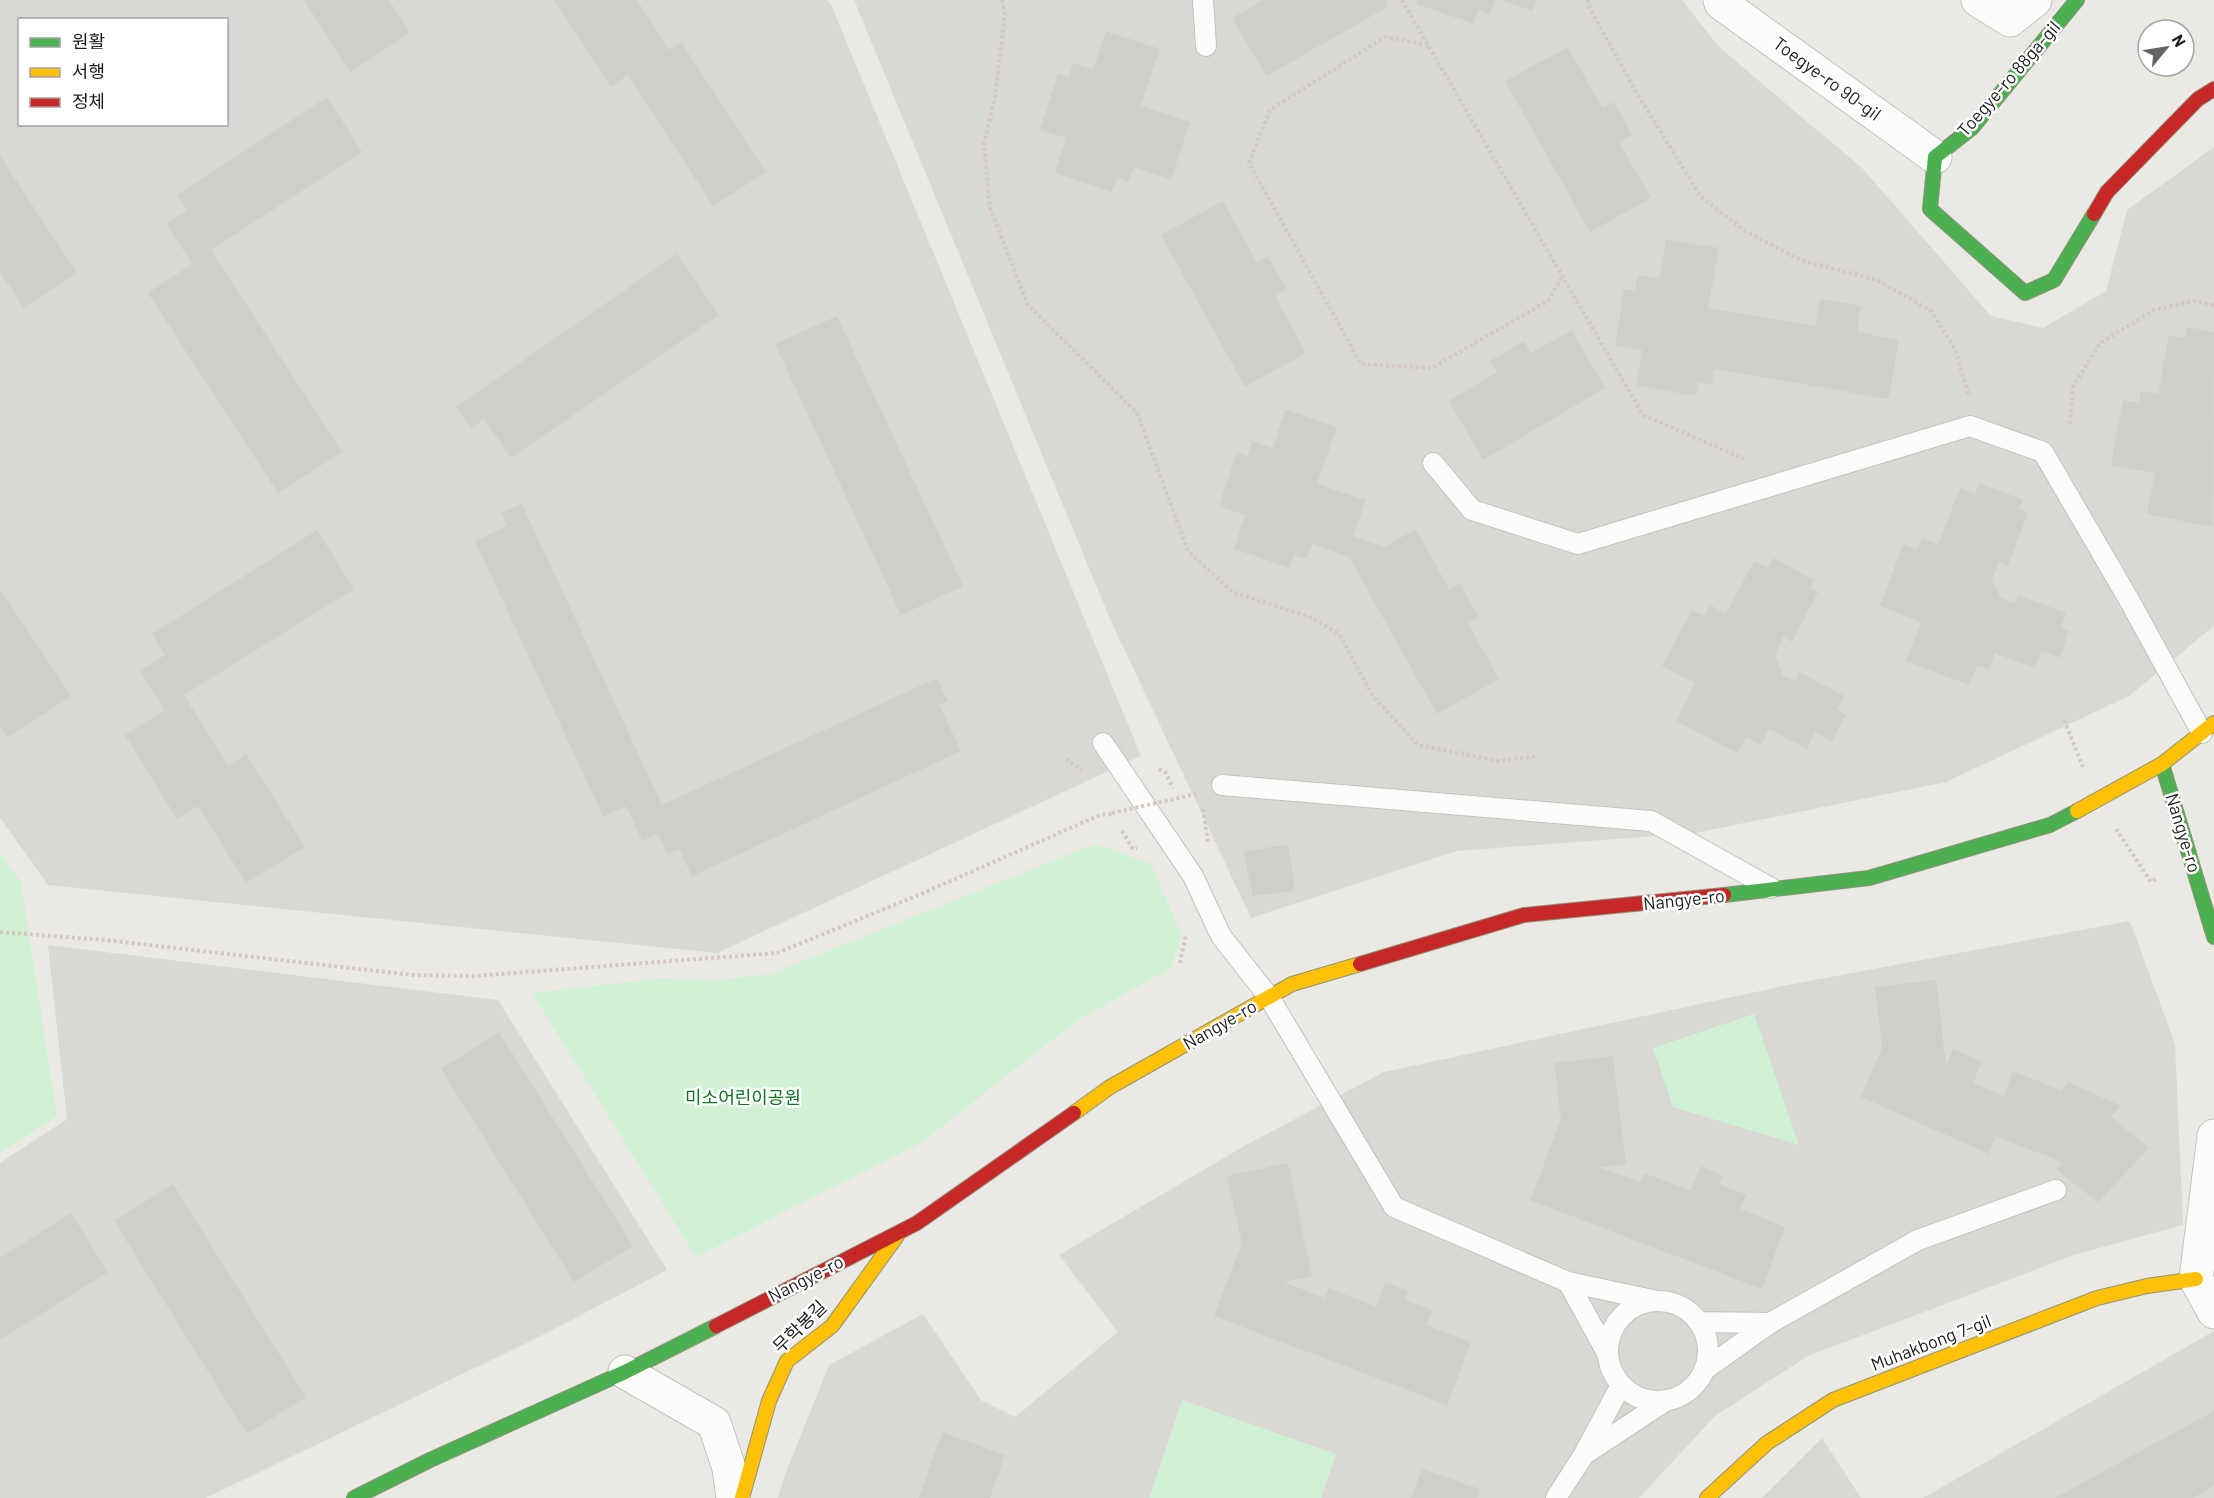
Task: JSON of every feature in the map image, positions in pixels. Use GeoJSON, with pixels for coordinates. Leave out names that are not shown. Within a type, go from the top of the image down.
{"type":"FeatureCollection","features":[{"type":"Feature","properties":{"kind":"main road","name":"Toegye-ro 88ga-gil"},"geometry":{"type":"LineString","coordinates":[[1935,157],[1972,128],[2077,0]]}},
{"type":"Feature","properties":{"kind":"main road"},"geometry":{"type":"LineString","coordinates":[[1935,157],[1930,209],[2025,293],[2054,280],[2107,192],[2198,99],[2214,89]]}},
{"type":"Feature","properties":{"kind":"main road","name":"Nangye-ro"},"geometry":{"type":"LineString","coordinates":[[354,1498],[430,1460],[625,1372],[917,1223],[1110,1087],[1293,984],[1524,915],[1869,878],[2050,825],[2162,764],[2208,728]]}},
{"type":"Feature","properties":{"kind":"main road","name":"Nangye-ro"},"geometry":{"type":"LineString","coordinates":[[2162,764],[2214,937]]}},
{"type":"Feature","properties":{"kind":"main road","name":"무학봉길"},"geometry":{"type":"LineString","coordinates":[[742,1498],[769,1401],[787,1361],[832,1326],[901,1231]]}},
{"type":"Feature","properties":{"kind":"main road","name":"Muhakbong 7-gil"},"geometry":{"type":"LineString","coordinates":[[1707,1498],[1767,1443],[1833,1400],[2097,1298],[2147,1286],[2196,1279]]}},
{"type":"Feature","properties":{"kind":"street","name":"Toegye-ro 90-gil"},"geometry":{"type":"LineString","coordinates":[[1720,0],[1935,157]]}},
{"type":"Feature","properties":{"kind":"street","name":"Toegye-ro 88ga-gil"},"geometry":{"type":"LineString","coordinates":[[1978,0],[2010,20],[2035,0]]}},
{"type":"Feature","properties":{"kind":"street"},"geometry":{"type":"LineString","coordinates":[[2214,1136],[2196,1279],[2214,1312]]}},
{"type":"Feature","properties":{"kind":"street"},"geometry":{"type":"LineString","coordinates":[[625,1372],[714,1423],[729,1468],[733,1498]]}},
{"type":"Feature","properties":{"kind":"lane"},"geometry":{"type":"LineString","coordinates":[[1203,0],[1206,46]]}},
{"type":"Feature","properties":{"kind":"lane"},"geometry":{"type":"LineString","coordinates":[[1433,463],[1472,510],[1578,544],[1971,426],[2043,452],[2128,598],[2208,728]]}},
{"type":"Feature","properties":{"kind":"lane"},"geometry":{"type":"LineString","coordinates":[[1102,742],[1193,876],[1221,936],[1269,997],[1394,1207],[1568,1282],[1673,1303],[1688,1311],[1699,1322],[1706,1338],[1708,1354],[1704,1370],[1695,1384],[1682,1395],[1666,1400],[1583,1456]]}},
{"type":"Feature","properties":{"kind":"lane"},"geometry":{"type":"LineString","coordinates":[[1222,785],[1651,821],[1773,890]]}},
{"type":"Feature","properties":{"kind":"lane"},"geometry":{"type":"LineString","coordinates":[[1704,1370],[1770,1323],[1918,1240],[2056,1190]]}},
{"type":"Feature","properties":{"kind":"lane"},"geometry":{"type":"LineString","coordinates":[[1568,1282],[1608,1355],[1612,1371],[1621,1385],[1650,1400],[1666,1400]]}},
{"type":"Feature","properties":{"kind":"lane"},"geometry":{"type":"LineString","coordinates":[[1608,1355],[1609,1339],[1616,1324],[1627,1312],[1641,1303],[1657,1301]]}},
{"type":"Feature","properties":{"kind":"lane"},"geometry":{"type":"LineString","coordinates":[[1699,1322],[1770,1323]]}},
{"type":"Feature","properties":{"kind":"lane"},"geometry":{"type":"LineString","coordinates":[[1556,1498],[1583,1456],[1621,1385]]}},
{"type":"Feature","properties":{"kind":"path"},"geometry":{"type":"LineString","coordinates":[[1002,0],[1005,14],[995,97],[984,144],[990,208],[1028,305],[1137,413],[1188,551],[1232,592],[1310,617],[1339,634],[1373,696],[1418,745],[1499,761],[1539,756]]}},
{"type":"Feature","properties":{"kind":"path"},"geometry":{"type":"LineString","coordinates":[[1402,0],[1643,415],[1744,459]]}},
{"type":"Feature","properties":{"kind":"path"},"geometry":{"type":"LineString","coordinates":[[1588,0],[1588,5],[1635,90],[1701,197],[1745,231],[1800,260],[1877,280],[1931,311],[1955,349],[1970,399]]}},
{"type":"Feature","properties":{"kind":"path"},"geometry":{"type":"LineString","coordinates":[[1428,45],[1385,37],[1270,111],[1249,163],[1362,364],[1432,368],[1548,301],[1563,276]]}},
{"type":"Feature","properties":{"kind":"path"},"geometry":{"type":"LineString","coordinates":[[2070,424],[2073,387],[2100,343],[2154,309],[2194,301],[2214,305]]}},
{"type":"Feature","properties":{"kind":"path"},"geometry":{"type":"LineString","coordinates":[[0,932],[105,940],[412,975],[474,976],[777,953],[921,894],[1100,815],[1200,793],[1209,845]]}},
{"type":"Feature","properties":{"kind":"shaded area"},"geometry":{"type":"Polygon","coordinates":[[[0,0],[827,0],[830,2],[1141,756],[717,953],[48,885],[0,818],[0,0]]]}},
{"type":"Feature","properties":{"kind":"shaded area"},"geometry":{"type":"Polygon","coordinates":[[[854,0],[1682,0],[1719,47],[1863,169],[1991,316],[2043,328],[2106,291],[2127,210],[2214,147],[2214,626],[2129,696],[1946,782],[1695,833],[1457,851],[1251,918],[1110,619],[854,0]]]}},
{"type":"Feature","properties":{"kind":"shaded area"},"geometry":{"type":"Polygon","coordinates":[[[2130,921],[2175,1044],[2183,1225],[2074,1255],[1808,1356],[1715,1416],[1639,1498],[778,1498],[784,1477],[829,1365],[923,1314],[981,1400],[1015,1417],[1118,1332],[1059,1255],[1246,1145],[1384,1072],[1788,985],[2130,921]]]}},
{"type":"Feature","properties":{"kind":"shaded area"},"geometry":{"type":"Polygon","coordinates":[[[48,945],[498,1000],[667,1270],[537,1338],[206,1498],[0,1498],[0,1163],[67,1119],[48,945]]]}},
{"type":"Feature","properties":{"kind":"shaded area"},"geometry":{"type":"Polygon","coordinates":[[[2214,1331],[2214,1498],[1923,1498],[2214,1331]]]}},
{"type":"Feature","properties":{"kind":"shaded area"},"geometry":{"type":"Polygon","coordinates":[[[1822,1438],[1861,1498],[1762,1498],[1822,1438]]]}},
{"type":"Feature","properties":{"kind":"green space","name":"미소어린이공원"},"geometry":{"type":"Polygon","coordinates":[[[1095,844],[1151,864],[1182,936],[1170,969],[1079,1019],[921,1143],[696,1257],[532,993],[664,978],[709,981],[771,974],[1095,844]]]}},
{"type":"Feature","properties":{"kind":"green space"},"geometry":{"type":"Polygon","coordinates":[[[0,853],[21,882],[57,1116],[0,1153],[0,853]]]}},
{"type":"Feature","properties":{"kind":"green space"},"geometry":{"type":"Polygon","coordinates":[[[1754,1014],[1799,1145],[1673,1107],[1653,1048],[1754,1014]]]}},
{"type":"Feature","properties":{"kind":"green space"},"geometry":{"type":"Polygon","coordinates":[[[1182,1400],[1336,1454],[1321,1498],[1149,1498],[1182,1400]]]}},
{"type":"Feature","properties":{"kind":"building"},"geometry":{"type":"Polygon","coordinates":[[[304,0],[389,0],[410,33],[350,72],[304,0]]]}},
{"type":"Feature","properties":{"kind":"building"},"geometry":{"type":"Polygon","coordinates":[[[554,0],[637,0],[669,50],[681,42],[766,172],[713,206],[628,75],[611,87],[554,0]]]}},
{"type":"Feature","properties":{"kind":"building"},"geometry":{"type":"Polygon","coordinates":[[[1263,0],[1386,0],[1389,6],[1266,76],[1232,18],[1263,0]]]}},
{"type":"Feature","properties":{"kind":"building"},"geometry":{"type":"Polygon","coordinates":[[[1418,0],[1495,0],[1490,14],[1478,10],[1474,24],[1416,4],[1418,0]]]}},
{"type":"Feature","properties":{"kind":"building"},"geometry":{"type":"Polygon","coordinates":[[[1500,0],[1536,0],[1533,11],[1500,0]]]}},
{"type":"Feature","properties":{"kind":"building"},"geometry":{"type":"Polygon","coordinates":[[[1106,31],[1160,49],[1141,106],[1190,122],[1171,180],[1134,167],[1129,182],[1117,178],[1112,192],[1055,173],[1066,138],[1040,130],[1058,74],[1069,77],[1073,63],[1093,70],[1106,31]]]}},
{"type":"Feature","properties":{"kind":"building"},"geometry":{"type":"Polygon","coordinates":[[[1568,47],[1602,108],[1614,102],[1632,135],[1619,142],[1651,198],[1590,232],[1505,81],[1568,47]]]}},
{"type":"Feature","properties":{"kind":"building"},"geometry":{"type":"Polygon","coordinates":[[[327,97],[362,152],[211,250],[342,452],[278,493],[148,293],[192,264],[166,223],[187,210],[177,195],[327,97]]]}},
{"type":"Feature","properties":{"kind":"building"},"geometry":{"type":"Polygon","coordinates":[[[0,156],[77,273],[24,308],[0,272],[0,156]]]}},
{"type":"Feature","properties":{"kind":"building"},"geometry":{"type":"Polygon","coordinates":[[[1223,201],[1257,263],[1268,256],[1287,290],[1275,296],[1306,353],[1245,387],[1161,235],[1223,201]]]}},
{"type":"Feature","properties":{"kind":"building"},"geometry":{"type":"Polygon","coordinates":[[[1666,239],[1719,248],[1708,308],[1815,326],[1820,299],[1861,306],[1857,332],[1899,340],[1889,399],[1714,369],[1712,385],[1699,382],[1696,396],[1636,386],[1642,350],[1615,345],[1624,289],[1635,291],[1638,275],[1659,279],[1666,239]]]}},
{"type":"Feature","properties":{"kind":"building"},"geometry":{"type":"Polygon","coordinates":[[[677,254],[719,315],[511,458],[484,419],[471,429],[456,407],[677,254]]]}},
{"type":"Feature","properties":{"kind":"building"},"geometry":{"type":"Polygon","coordinates":[[[837,316],[963,586],[901,615],[775,344],[837,316]]]}},
{"type":"Feature","properties":{"kind":"building"},"geometry":{"type":"Polygon","coordinates":[[[2187,327],[2214,332],[2213,527],[2147,514],[2155,473],[2111,465],[2123,400],[2139,403],[2141,391],[2158,394],[2169,335],[2185,338],[2187,327]]]}},
{"type":"Feature","properties":{"kind":"building"},"geometry":{"type":"Polygon","coordinates":[[[1572,330],[1605,388],[1483,460],[1449,401],[1497,372],[1490,361],[1524,341],[1531,353],[1572,330]]]}},
{"type":"Feature","properties":{"kind":"building"},"geometry":{"type":"Polygon","coordinates":[[[1285,409],[1337,427],[1317,484],[1366,500],[1353,536],[1384,547],[1416,529],[1449,589],[1460,584],[1479,617],[1468,623],[1499,679],[1437,714],[1349,557],[1312,544],[1307,559],[1294,555],[1290,568],[1234,549],[1245,515],[1219,506],[1237,452],[1248,456],[1252,441],[1273,448],[1285,409]]]}},
{"type":"Feature","properties":{"kind":"building"},"geometry":{"type":"Polygon","coordinates":[[[1979,483],[2023,500],[2019,509],[2028,513],[2008,565],[1999,562],[1992,581],[2001,598],[2015,603],[2018,595],[2066,613],[2061,628],[2069,631],[2060,658],[2041,651],[2035,668],[1995,653],[1989,670],[1977,666],[1969,685],[1906,661],[1921,622],[1880,606],[1903,544],[1917,550],[1922,538],[1938,544],[1960,488],[1975,494],[1979,483]]]}},
{"type":"Feature","properties":{"kind":"building"},"geometry":{"type":"Polygon","coordinates":[[[522,504],[662,805],[937,678],[948,701],[939,705],[961,751],[692,876],[679,849],[667,854],[658,834],[642,841],[626,806],[603,816],[475,541],[507,526],[501,513],[522,504]]]}},
{"type":"Feature","properties":{"kind":"building"},"geometry":{"type":"Polygon","coordinates":[[[317,530],[354,589],[184,695],[228,766],[246,754],[305,847],[246,883],[198,806],[177,819],[125,735],[165,710],[140,671],[165,655],[152,634],[317,530]]]}},
{"type":"Feature","properties":{"kind":"building"},"geometry":{"type":"Polygon","coordinates":[[[1774,558],[1814,580],[1810,588],[1818,592],[1792,642],[1783,637],[1775,655],[1782,674],[1795,681],[1799,672],[1845,696],[1837,710],[1846,715],[1832,741],[1815,732],[1807,749],[1769,729],[1761,745],[1746,737],[1738,753],[1676,721],[1695,683],[1662,666],[1692,610],[1705,616],[1710,605],[1726,614],[1754,561],[1768,568],[1774,558]]]}},
{"type":"Feature","properties":{"kind":"building"},"geometry":{"type":"Polygon","coordinates":[[[0,589],[71,696],[7,738],[0,727],[0,589]]]}},
{"type":"Feature","properties":{"kind":"building"},"geometry":{"type":"Polygon","coordinates":[[[1288,844],[1295,891],[1253,896],[1243,852],[1288,844]]]}},
{"type":"Feature","properties":{"kind":"building"},"geometry":{"type":"Polygon","coordinates":[[[1936,980],[1946,1065],[1953,1049],[1982,1062],[1973,1083],[2004,1096],[2013,1071],[2061,1090],[2068,1082],[2121,1106],[2111,1117],[2149,1148],[2098,1202],[2057,1170],[2062,1162],[1995,1136],[1989,1154],[1861,1097],[1882,1048],[1875,987],[1936,980]]]}},
{"type":"Feature","properties":{"kind":"building"},"geometry":{"type":"Polygon","coordinates":[[[499,1032],[633,1246],[574,1282],[441,1069],[499,1032]]]}},
{"type":"Feature","properties":{"kind":"building"},"geometry":{"type":"Polygon","coordinates":[[[1613,1056],[1626,1164],[1599,1167],[1640,1182],[1644,1173],[1691,1191],[1701,1166],[1723,1176],[1720,1185],[1747,1195],[1740,1209],[1785,1227],[1762,1289],[1530,1200],[1561,1120],[1554,1063],[1613,1056]]]}},
{"type":"Feature","properties":{"kind":"building"},"geometry":{"type":"Polygon","coordinates":[[[1288,1163],[1312,1277],[1284,1282],[1325,1298],[1329,1288],[1376,1307],[1385,1282],[1408,1291],[1405,1300],[1432,1310],[1426,1325],[1471,1342],[1447,1405],[1214,1316],[1242,1243],[1227,1176],[1288,1163]]]}},
{"type":"Feature","properties":{"kind":"building"},"geometry":{"type":"Polygon","coordinates":[[[173,1184],[306,1397],[247,1434],[114,1221],[173,1184]]]}},
{"type":"Feature","properties":{"kind":"building"},"geometry":{"type":"Polygon","coordinates":[[[71,1213],[108,1272],[0,1340],[0,1258],[71,1213]]]}},
{"type":"Feature","properties":{"kind":"building"},"geometry":{"type":"Polygon","coordinates":[[[2214,1411],[2214,1486],[2193,1498],[2055,1498],[2214,1411]]]}},
{"type":"Feature","properties":{"kind":"building"},"geometry":{"type":"Polygon","coordinates":[[[942,1432],[1005,1455],[990,1498],[919,1498],[942,1432]]]}},
{"type":"Feature","properties":{"kind":"building"},"geometry":{"type":"Polygon","coordinates":[[[1422,1469],[1480,1489],[1477,1498],[1411,1498],[1422,1469]]]}},
{"type":"Feature","properties":{"kind":"traffic: fast"},"geometry":{"type":"LineString","coordinates":[[2077,0],[1972,128],[1935,157],[1930,209],[2025,293],[2054,280],[2094,214]]}},
{"type":"Feature","properties":{"kind":"traffic: fast"},"geometry":{"type":"LineString","coordinates":[[2162,764],[2214,937]]}},
{"type":"Feature","properties":{"kind":"traffic: fast"},"geometry":{"type":"LineString","coordinates":[[1724,895],[1869,878],[2050,825],[2077,811]]}},
{"type":"Feature","properties":{"kind":"traffic: fast"},"geometry":{"type":"LineString","coordinates":[[354,1498],[430,1460],[625,1372],[716,1326]]}},
{"type":"Feature","properties":{"kind":"traffic: slow"},"geometry":{"type":"LineString","coordinates":[[2077,811],[2162,764],[2214,723]]}},
{"type":"Feature","properties":{"kind":"traffic: slow"},"geometry":{"type":"LineString","coordinates":[[1074,1113],[1110,1087],[1292,984],[1360,964]]}},
{"type":"Feature","properties":{"kind":"traffic: slow"},"geometry":{"type":"LineString","coordinates":[[742,1498],[769,1401],[787,1361],[832,1326],[897,1236]]}},
{"type":"Feature","properties":{"kind":"traffic: slow"},"geometry":{"type":"LineString","coordinates":[[1707,1498],[1767,1443],[1833,1400],[2097,1298],[2147,1286],[2196,1279]]}},
{"type":"Feature","properties":{"kind":"traffic: jam"},"geometry":{"type":"LineString","coordinates":[[2094,214],[2107,192],[2198,99],[2214,89]]}},
{"type":"Feature","properties":{"kind":"traffic: jam"},"geometry":{"type":"LineString","coordinates":[[1360,964],[1524,915],[1724,895]]}},
{"type":"Feature","properties":{"kind":"traffic: jam"},"geometry":{"type":"LineString","coordinates":[[716,1326],[917,1223],[1074,1113]]}}]}
